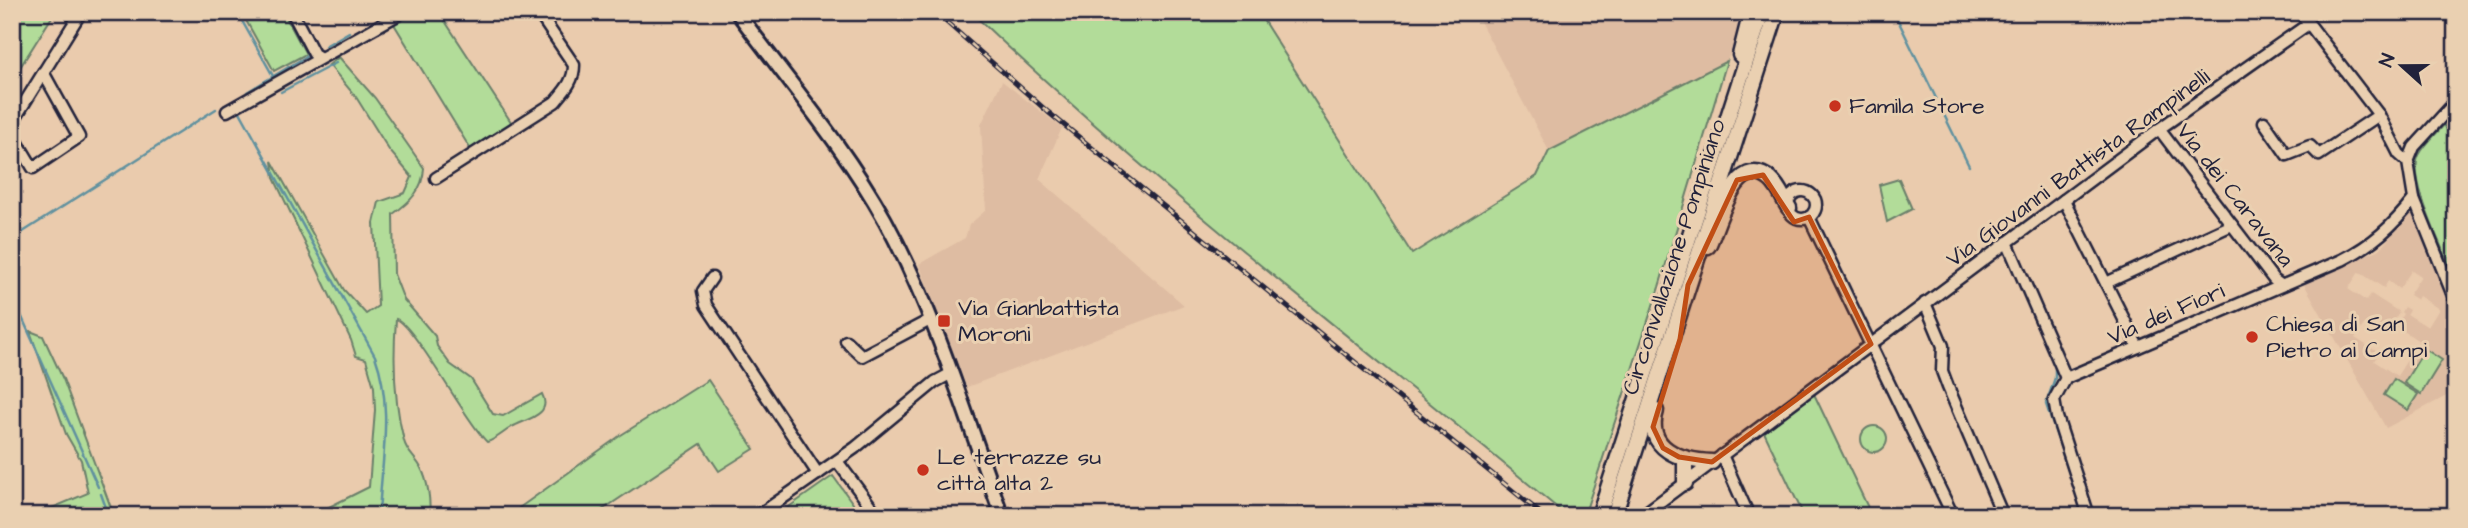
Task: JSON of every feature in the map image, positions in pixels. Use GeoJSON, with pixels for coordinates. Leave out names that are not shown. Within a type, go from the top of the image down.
{"type":"FeatureCollection","features":[{"type":"Feature","properties":{"kind":"highway"},"geometry":{"type":"LineString","coordinates":[[1734,99],[1740,55],[1751,12]]}},
{"type":"Feature","properties":{"kind":"highway","name":"Circonvallazione Pompiniano"},"geometry":{"type":"LineString","coordinates":[[1599,516],[1762,12]]}},
{"type":"Feature","properties":{"kind":"highway","name":"Circonvallazione Pompiniano"},"geometry":{"type":"LineString","coordinates":[[1614,516],[1777,12]]}},
{"type":"Feature","properties":{"kind":"highway"},"geometry":{"type":"LineString","coordinates":[[1736,137],[1758,94],[1787,12]]}},
{"type":"Feature","properties":{"kind":"highway"},"geometry":{"type":"LineString","coordinates":[[1717,458],[1685,460],[1663,448],[1653,427],[1680,339],[1688,285],[1737,180],[1757,174],[1769,178],[1789,208]]}},
{"type":"Feature","properties":{"kind":"highway"},"geometry":{"type":"LineString","coordinates":[[1590,516],[1614,442],[1631,416]]}},
{"type":"Feature","properties":{"kind":"highway"},"geometry":{"type":"LineString","coordinates":[[1685,460],[1685,482]]}},
{"type":"Feature","properties":{"kind":"main road"},"geometry":{"type":"LineString","coordinates":[[737,12],[863,183],[908,267],[925,322],[950,374],[1002,516]]}},
{"type":"Feature","properties":{"kind":"street"},"geometry":{"type":"LineString","coordinates":[[12,123],[81,12]]}},
{"type":"Feature","properties":{"kind":"street"},"geometry":{"type":"LineString","coordinates":[[292,12],[314,54],[319,57]]}},
{"type":"Feature","properties":{"kind":"street"},"geometry":{"type":"LineString","coordinates":[[227,111],[313,65],[319,57],[375,30],[402,12]]}},
{"type":"Feature","properties":{"kind":"street"},"geometry":{"type":"LineString","coordinates":[[436,178],[555,102],[568,87],[574,76],[573,65],[538,12]]}},
{"type":"Feature","properties":{"kind":"street"},"geometry":{"type":"LineString","coordinates":[[2300,12],[2307,25],[2378,116],[2399,154],[2408,162]]}},
{"type":"Feature","properties":{"kind":"street","name":"Via Giovanni Battista Rampinelli"},"geometry":{"type":"LineString","coordinates":[[1641,516],[2159,129],[2307,25]]}},
{"type":"Feature","properties":{"kind":"street"},"geometry":{"type":"LineString","coordinates":[[18,144],[33,168],[79,137],[43,72]]}},
{"type":"Feature","properties":{"kind":"street"},"geometry":{"type":"LineString","coordinates":[[2456,101],[2414,147],[2408,162],[2414,199],[2456,303]]}},
{"type":"Feature","properties":{"kind":"street"},"geometry":{"type":"LineString","coordinates":[[2264,122],[2287,155],[2309,146],[2319,155],[2378,116]]}},
{"type":"Feature","properties":{"kind":"street","name":"Via dei Caravana"},"geometry":{"type":"LineString","coordinates":[[2159,129],[2274,280],[2281,285]]}},
{"type":"Feature","properties":{"kind":"street"},"geometry":{"type":"LineString","coordinates":[[1801,191],[1809,193],[1816,206],[1809,217],[1795,217],[1789,208],[1793,195],[1801,191]]}},
{"type":"Feature","properties":{"kind":"street","name":"Via dei Fiori"},"geometry":{"type":"LineString","coordinates":[[2066,378],[2371,245],[2394,224],[2414,199]]}},
{"type":"Feature","properties":{"kind":"street"},"geometry":{"type":"LineString","coordinates":[[2064,200],[2138,347]]}},
{"type":"Feature","properties":{"kind":"street"},"geometry":{"type":"LineString","coordinates":[[1809,217],[1953,516]]}},
{"type":"Feature","properties":{"kind":"street"},"geometry":{"type":"LineString","coordinates":[[2106,283],[2232,225]]}},
{"type":"Feature","properties":{"kind":"street"},"geometry":{"type":"LineString","coordinates":[[2007,242],[2066,378],[2054,400],[2057,417],[2095,514]]}},
{"type":"Feature","properties":{"kind":"street"},"geometry":{"type":"LineString","coordinates":[[712,278],[703,291],[706,305],[818,474]]}},
{"type":"Feature","properties":{"kind":"street"},"geometry":{"type":"LineString","coordinates":[[1925,303],[1943,346],[1942,371],[2003,516]]}},
{"type":"Feature","properties":{"kind":"street"},"geometry":{"type":"LineString","coordinates":[[846,341],[862,356],[925,322]]}},
{"type":"Feature","properties":{"kind":"street"},"geometry":{"type":"LineString","coordinates":[[758,515],[837,461],[935,382],[950,374]]}},
{"type":"Feature","properties":{"kind":"street"},"geometry":{"type":"LineString","coordinates":[[1717,458],[1749,516]]}},
{"type":"Feature","properties":{"kind":"street"},"geometry":{"type":"LineString","coordinates":[[837,461],[878,516]]}},
{"type":"Feature","properties":{"kind":"highlighted area"},"geometry":{"type":"Polygon","coordinates":[[[1763,175],[1794,222],[1809,217],[1871,344],[1712,462],[1679,457],[1663,448],[1653,427],[1680,339],[1688,285],[1737,180],[1763,175]]]}},
{"type":"Feature","properties":{"kind":"shaded area"},"geometry":{"type":"Polygon","coordinates":[[[1475,12],[1745,12],[1727,61],[1549,151],[1475,12]]]}},
{"type":"Feature","properties":{"kind":"shaded area"},"geometry":{"type":"Polygon","coordinates":[[[1002,81],[1062,128],[1039,179],[1184,305],[967,387],[919,264],[965,238],[969,225],[986,210],[981,125],[1002,81]]]}},
{"type":"Feature","properties":{"kind":"shaded area"},"geometry":{"type":"Polygon","coordinates":[[[2414,208],[2436,260],[2456,324],[2456,391],[2386,428],[2304,284],[2380,249],[2414,208]],[[2412,270],[2399,289],[2388,281],[2384,288],[2359,272],[2348,289],[2366,301],[2371,294],[2399,312],[2384,335],[2365,323],[2355,338],[2379,353],[2374,361],[2397,376],[2419,341],[2396,326],[2404,307],[2409,310],[2407,314],[2428,327],[2439,309],[2419,296],[2417,300],[2409,295],[2421,276],[2412,270]]]}},
{"type":"Feature","properties":{"kind":"green space"},"geometry":{"type":"Polygon","coordinates":[[[12,12],[55,12],[12,80],[12,12]]]}},
{"type":"Feature","properties":{"kind":"green space"},"geometry":{"type":"Polygon","coordinates":[[[249,12],[283,12],[306,54],[274,71],[243,15],[249,12]]]}},
{"type":"Feature","properties":{"kind":"green space"},"geometry":{"type":"Polygon","coordinates":[[[414,12],[439,12],[513,125],[471,150],[394,24],[414,12]]]}},
{"type":"Feature","properties":{"kind":"green space"},"geometry":{"type":"Polygon","coordinates":[[[971,12],[1258,12],[1412,254],[1537,176],[1549,151],[1727,61],[1659,287],[1584,516],[1567,516],[1265,269],[1116,143],[971,12]]]}},
{"type":"Feature","properties":{"kind":"green space"},"geometry":{"type":"Polygon","coordinates":[[[339,57],[375,98],[424,168],[421,183],[414,195],[393,214],[394,274],[404,300],[435,336],[437,346],[450,364],[471,379],[493,414],[503,416],[542,394],[544,401],[541,412],[487,442],[415,338],[396,319],[398,411],[405,445],[419,464],[425,479],[429,516],[311,516],[369,487],[375,410],[374,387],[366,359],[356,356],[351,340],[274,178],[272,161],[344,290],[366,314],[378,306],[374,223],[379,202],[405,193],[412,177],[389,150],[356,97],[329,65],[339,57]]]}},
{"type":"Feature","properties":{"kind":"green space"},"geometry":{"type":"Polygon","coordinates":[[[2444,125],[2456,143],[2456,270],[2452,272],[2422,196],[2417,166],[2421,151],[2444,125]]]}},
{"type":"Feature","properties":{"kind":"green space"},"geometry":{"type":"Polygon","coordinates":[[[1899,179],[1912,209],[1887,222],[1879,185],[1899,179]]]}},
{"type":"Feature","properties":{"kind":"green space"},"geometry":{"type":"Polygon","coordinates":[[[30,331],[43,336],[63,379],[114,516],[33,516],[88,493],[81,460],[66,434],[30,331]]]}},
{"type":"Feature","properties":{"kind":"green space"},"geometry":{"type":"Polygon","coordinates":[[[2425,349],[2442,360],[2421,394],[2404,383],[2425,349]]]}},
{"type":"Feature","properties":{"kind":"green space"},"geometry":{"type":"Polygon","coordinates":[[[2394,379],[2418,394],[2408,410],[2384,395],[2394,379]]]}},
{"type":"Feature","properties":{"kind":"green space"},"geometry":{"type":"Polygon","coordinates":[[[708,380],[754,449],[719,471],[701,444],[593,516],[523,516],[519,508],[621,435],[708,380]]]}},
{"type":"Feature","properties":{"kind":"green space"},"geometry":{"type":"Polygon","coordinates":[[[1814,394],[1872,516],[1804,516],[1764,432],[1814,394]]]}},
{"type":"Feature","properties":{"kind":"green space"},"geometry":{"type":"Polygon","coordinates":[[[1874,426],[1883,430],[1887,439],[1883,448],[1874,452],[1865,448],[1861,439],[1865,430],[1874,426]]]}},
{"type":"Feature","properties":{"kind":"green space"},"geometry":{"type":"Polygon","coordinates":[[[833,476],[862,516],[776,516],[827,480],[833,476]]]}},
{"type":"Feature","properties":{"kind":"waterway"},"geometry":{"type":"LineString","coordinates":[[237,12],[273,76]]}},
{"type":"Feature","properties":{"kind":"waterway"},"geometry":{"type":"LineString","coordinates":[[1806,12],[1814,19],[1827,12]]}},
{"type":"Feature","properties":{"kind":"waterway"},"geometry":{"type":"LineString","coordinates":[[1894,12],[1969,166]]}},
{"type":"Feature","properties":{"kind":"waterway"},"geometry":{"type":"LineString","coordinates":[[325,46],[349,32]]}},
{"type":"Feature","properties":{"kind":"waterway"},"geometry":{"type":"LineString","coordinates":[[247,92],[307,56]]}},
{"type":"Feature","properties":{"kind":"waterway"},"geometry":{"type":"LineString","coordinates":[[281,92],[336,63]]}},
{"type":"Feature","properties":{"kind":"waterway"},"geometry":{"type":"LineString","coordinates":[[12,239],[216,109]]}},
{"type":"Feature","properties":{"kind":"waterway"},"geometry":{"type":"LineString","coordinates":[[239,110],[375,356],[381,376],[385,415],[379,516]]}},
{"type":"Feature","properties":{"kind":"waterway"},"geometry":{"type":"LineString","coordinates":[[2007,253],[2055,365],[2055,378],[2046,404],[2076,494]]}},
{"type":"Feature","properties":{"kind":"waterway"},"geometry":{"type":"LineString","coordinates":[[12,295],[98,487]]}},
{"type":"Feature","properties":{"kind":"waterway"},"geometry":{"type":"LineString","coordinates":[[101,494],[109,516]]}},
{"type":"Feature","properties":{"kind":"railway"},"geometry":{"type":"LineString","coordinates":[[935,12],[1048,112],[1544,516]]}},
{"type":"Feature","properties":{"kind":"place","name":"Famila Store"},"geometry":{"type":"Point","coordinates":[1835,106]}},
{"type":"Feature","properties":{"kind":"place","name":"Via Gianbattista Moroni"},"geometry":{"type":"Point","coordinates":[944,321]}},
{"type":"Feature","properties":{"kind":"place","name":"Chiesa di San Pietro ai Campi"},"geometry":{"type":"Point","coordinates":[2252,337]}},
{"type":"Feature","properties":{"kind":"place","name":"Le terrazze su città alta 2"},"geometry":{"type":"Point","coordinates":[923,470]}}]}
